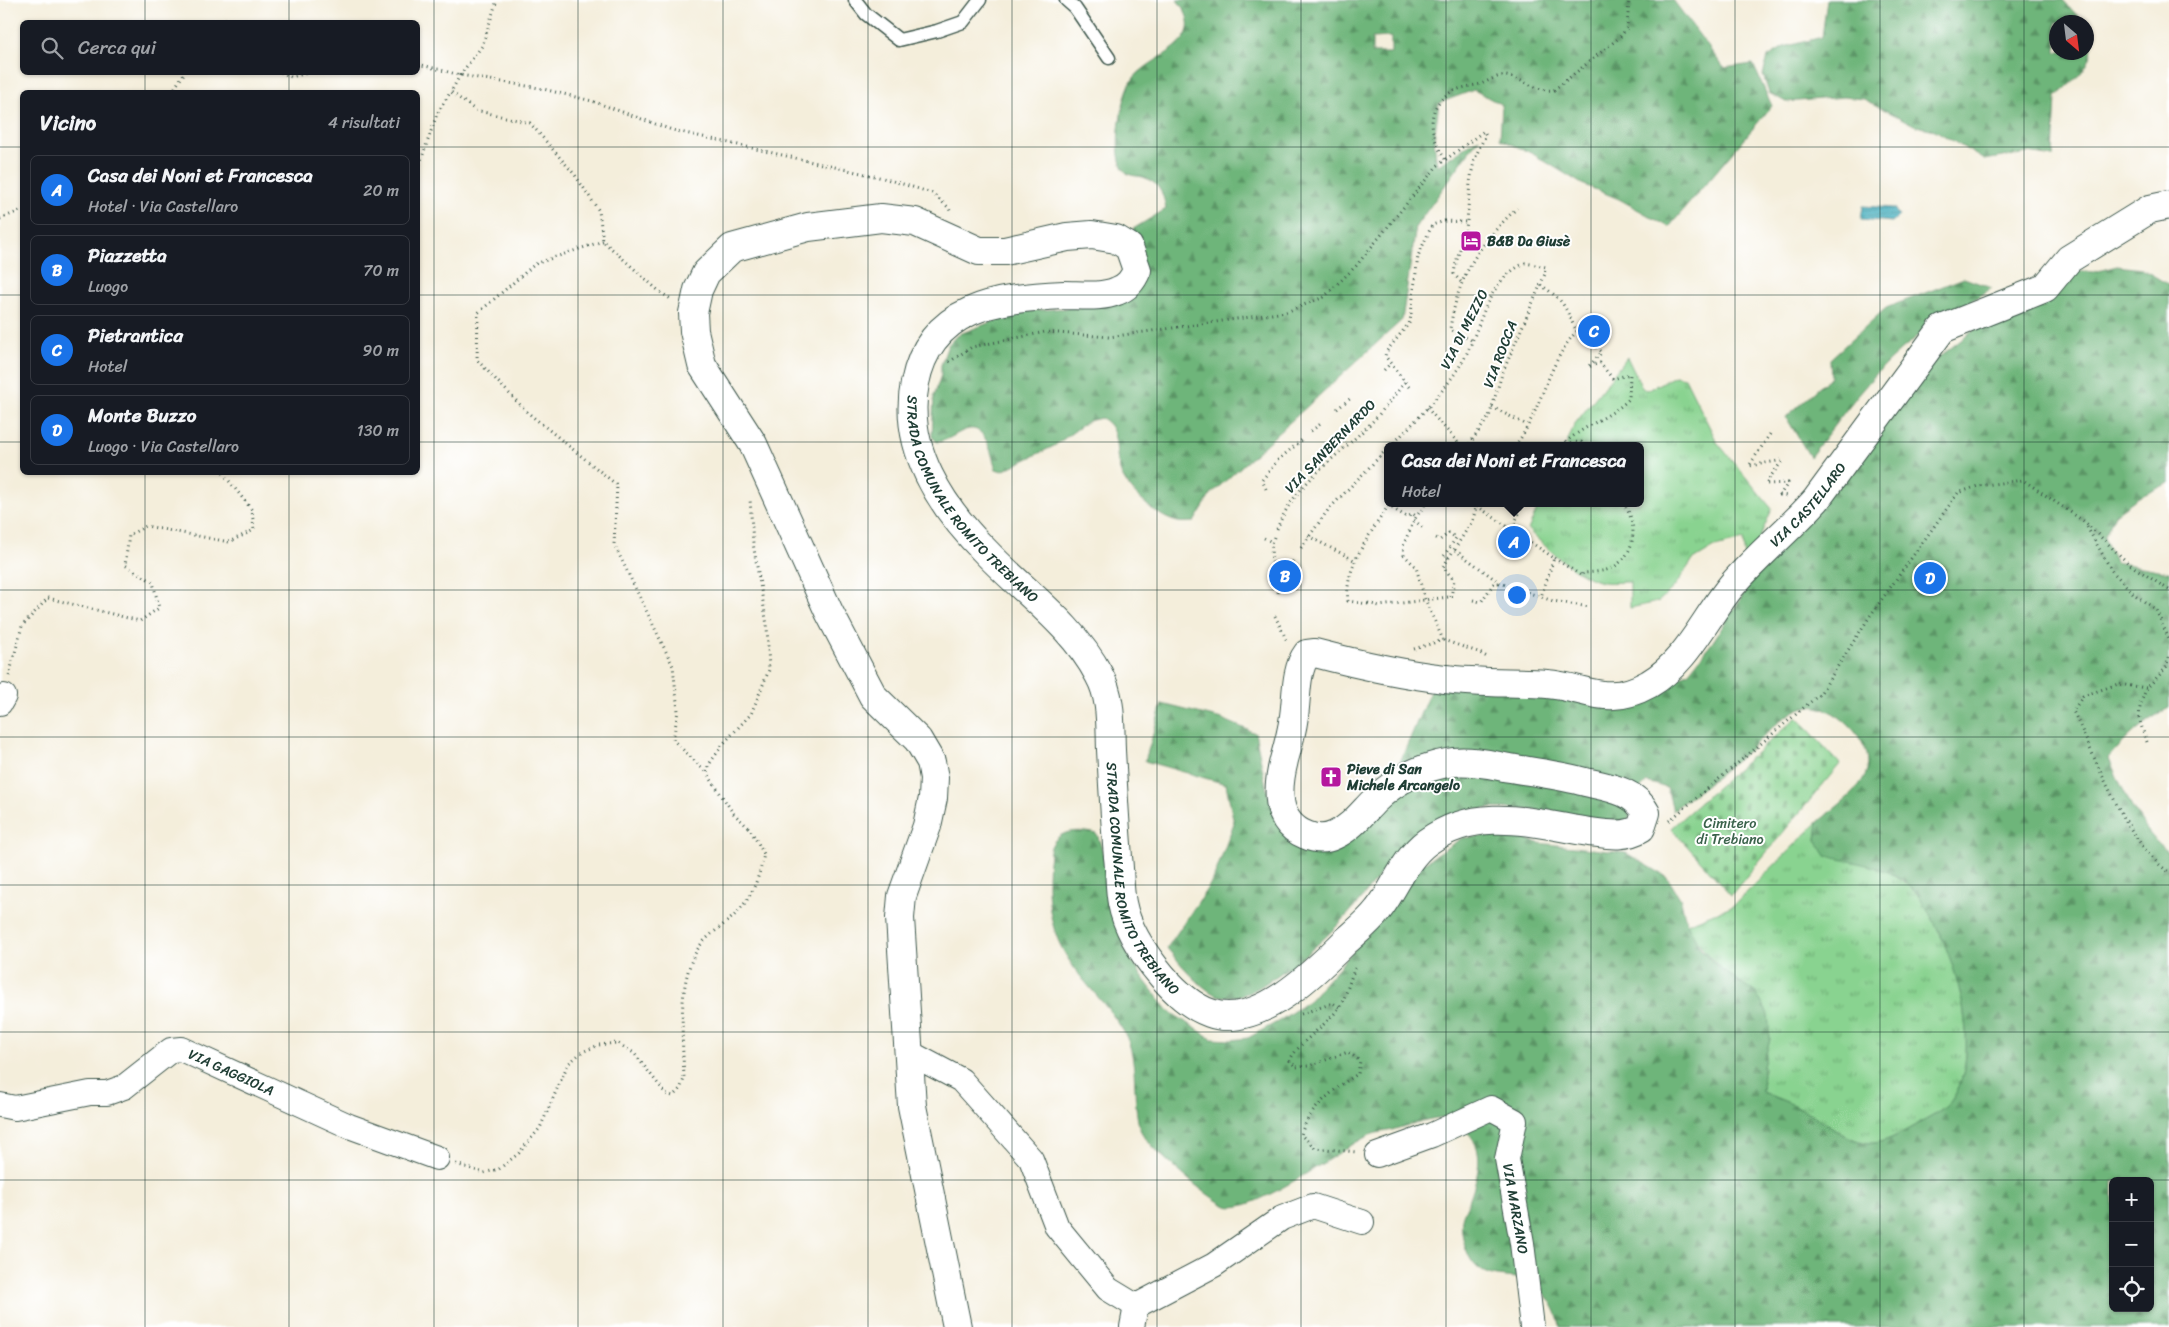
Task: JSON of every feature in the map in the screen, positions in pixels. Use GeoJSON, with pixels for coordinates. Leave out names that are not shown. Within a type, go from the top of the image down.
{"type":"FeatureCollection","features":[{"type":"Feature","properties":{"kind":"street","name":"VIA CASTELLARO"},"geometry":{"type":"LineString","coordinates":[[1411,662],[1445,679],[1549,684],[1596,696],[1621,695],[1649,683],[1674,665],[1741,575],[1816,500],[1942,329],[2045,288],[2069,259],[2150,209],[2169,205]]}},
{"type":"Feature","properties":{"kind":"street","name":"STRADA COMUNALE ROMITO TREBIANO"},"geometry":{"type":"LineString","coordinates":[[957,1327],[916,1131],[908,1052],[900,911],[902,896],[926,826],[933,798],[934,778],[931,762],[918,740],[874,696],[851,656],[752,444],[702,366],[694,331],[693,312],[698,290],[706,273],[732,248],[762,238],[808,227],[881,218],[915,222],[979,251],[1005,251],[1066,237],[1092,235],[1116,239],[1129,247],[1136,260],[1136,275],[1131,283],[1120,291],[1104,295],[1034,298],[976,308],[949,321],[939,331],[923,358],[915,383],[913,431],[922,464],[949,507],[984,551],[1063,625],[1099,675],[1109,700],[1122,904],[1132,932],[1148,957],[1177,994],[1209,1013],[1229,1017],[1250,1013],[1276,999],[1312,975],[1378,911],[1416,851],[1446,831],[1471,821],[1500,818],[1618,834],[1634,833],[1641,828],[1644,822]]}},
{"type":"Feature","properties":{"kind":"street"},"geometry":{"type":"LineString","coordinates":[[1411,662],[1315,653],[1307,654],[1303,659],[1294,718],[1278,784],[1279,800],[1284,817],[1296,831],[1324,839],[1336,835],[1352,824],[1377,799],[1406,776],[1455,762],[1479,763],[1571,779],[1614,789],[1631,796],[1641,804],[1646,813],[1644,822]]}},
{"type":"Feature","properties":{"kind":"street","name":"VIA GAGGIOLA"},"geometry":{"type":"LineString","coordinates":[[0,1105],[15,1108],[90,1093],[107,1093],[124,1087],[171,1050],[181,1049],[349,1126],[437,1158]]}},
{"type":"Feature","properties":{"kind":"street"},"geometry":{"type":"LineString","coordinates":[[908,1052],[961,1080],[1031,1159],[1057,1228],[1134,1317],[1282,1218],[1313,1206],[1362,1222]]}},
{"type":"Feature","properties":{"kind":"street","name":"VIA MARZANO"},"geometry":{"type":"LineString","coordinates":[[1377,1155],[1432,1135],[1491,1108],[1515,1121],[1507,1159],[1522,1243],[1532,1327]]}},
{"type":"Feature","properties":{"kind":"lane"},"geometry":{"type":"LineString","coordinates":[[855,0],[866,14],[898,40],[937,31],[963,22],[980,0]]}},
{"type":"Feature","properties":{"kind":"lane"},"geometry":{"type":"LineString","coordinates":[[1066,0],[1075,8],[1109,58]]}},
{"type":"Feature","properties":{"kind":"path"},"geometry":{"type":"LineString","coordinates":[[420,163],[437,114],[460,75],[482,46],[497,0]]}},
{"type":"Feature","properties":{"kind":"path"},"geometry":{"type":"LineString","coordinates":[[1445,159],[1432,134],[1432,118],[1439,103],[1448,93],[1504,75],[1546,91],[1554,90],[1620,37],[1627,28],[1629,0]]}},
{"type":"Feature","properties":{"kind":"path"},"geometry":{"type":"LineString","coordinates":[[420,65],[460,75],[539,88],[592,100],[672,130],[882,178],[932,193],[950,208],[957,242]]}},
{"type":"Feature","properties":{"kind":"path"},"geometry":{"type":"LineString","coordinates":[[173,90],[183,75]]}},
{"type":"Feature","properties":{"kind":"path"},"geometry":{"type":"LineString","coordinates":[[287,75],[291,77],[299,75]]}},
{"type":"Feature","properties":{"kind":"path"},"geometry":{"type":"LineString","coordinates":[[460,75],[451,92],[475,110],[530,122],[575,175],[599,211],[604,241],[660,292],[693,312]]}},
{"type":"Feature","properties":{"kind":"path"},"geometry":{"type":"LineString","coordinates":[[946,364],[972,347],[1044,332],[1108,337],[1286,312],[1324,297],[1356,266],[1437,166],[1484,131],[1486,135],[1475,157],[1467,196],[1467,222],[1454,274],[1461,282]]}},
{"type":"Feature","properties":{"kind":"path"},"geometry":{"type":"LineString","coordinates":[[1471,340],[1450,329],[1461,282],[1492,232],[1516,208]]}},
{"type":"Feature","properties":{"kind":"path"},"geometry":{"type":"LineString","coordinates":[[0,219],[20,211]]}},
{"type":"Feature","properties":{"kind":"path"},"geometry":{"type":"LineString","coordinates":[[1409,387],[1385,356],[1386,352],[1410,322],[1418,256],[1432,225],[1446,221],[1467,222]]}},
{"type":"Feature","properties":{"kind":"path"},"geometry":{"type":"LineString","coordinates":[[437,1158],[484,1173],[499,1169],[519,1153],[540,1128],[568,1064],[582,1052],[599,1044],[617,1043],[634,1053],[666,1094],[674,1096],[680,1089],[684,1079],[683,1003],[689,969],[702,943],[740,909],[759,879],[764,854],[750,830],[733,813],[707,773],[673,740],[678,711],[673,666],[614,544],[617,485],[527,412],[477,360],[478,313],[535,264],[604,241]]}},
{"type":"Feature","properties":{"kind":"path","name":"VIA DI MEZZO"},"geometry":{"type":"LineString","coordinates":[[1395,442],[1427,408],[1462,363],[1483,309],[1505,276],[1525,263],[1546,268]]}},
{"type":"Feature","properties":{"kind":"path","name":"VIA ROCCA"},"geometry":{"type":"LineString","coordinates":[[1471,442],[1489,416],[1502,374],[1546,268]]}},
{"type":"Feature","properties":{"kind":"path"},"geometry":{"type":"LineString","coordinates":[[1540,285],[1556,295],[1564,305],[1570,321],[1577,331],[1602,352],[1588,367],[1600,362],[1613,379],[1630,374],[1629,399],[1617,411],[1572,435],[1566,442]]}},
{"type":"Feature","properties":{"kind":"path"},"geometry":{"type":"LineString","coordinates":[[1517,442],[1554,366],[1570,338],[1577,331]]}},
{"type":"Feature","properties":{"kind":"path"},"geometry":{"type":"LineString","coordinates":[[1384,370],[1391,363]]}},
{"type":"Feature","properties":{"kind":"path","name":"VIA SANBERNARDO"},"geometry":{"type":"LineString","coordinates":[[1277,529],[1281,518],[1299,491],[1366,429],[1405,382]]}},
{"type":"Feature","properties":{"kind":"path"},"geometry":{"type":"LineString","coordinates":[[1337,409],[1351,398]]}},
{"type":"Feature","properties":{"kind":"path"},"geometry":{"type":"LineString","coordinates":[[1492,407],[1527,425]]}},
{"type":"Feature","properties":{"kind":"path"},"geometry":{"type":"LineString","coordinates":[[1427,408],[1457,442]]}},
{"type":"Feature","properties":{"kind":"path"},"geometry":{"type":"LineString","coordinates":[[1312,431],[1322,423]]}},
{"type":"Feature","properties":{"kind":"path"},"geometry":{"type":"LineString","coordinates":[[1770,434],[1749,466],[1783,460],[1765,484],[1788,483],[1780,495],[1816,500]]}},
{"type":"Feature","properties":{"kind":"path"},"geometry":{"type":"LineString","coordinates":[[1266,490],[1262,480],[1278,460],[1302,440]]}},
{"type":"Feature","properties":{"kind":"path"},"geometry":{"type":"LineString","coordinates":[[1301,548],[1328,510],[1384,452]]}},
{"type":"Feature","properties":{"kind":"path"},"geometry":{"type":"LineString","coordinates":[[2,699],[22,626],[48,598],[140,621],[159,608],[153,582],[125,565],[129,535],[146,526],[229,542],[254,530],[252,510],[224,475]]}},
{"type":"Feature","properties":{"kind":"path"},"geometry":{"type":"LineString","coordinates":[[1644,822],[1670,821],[1820,694],[1870,616],[1958,493],[1978,486],[2023,480],[2085,522],[2129,564],[2169,590]]}},
{"type":"Feature","properties":{"kind":"path"},"geometry":{"type":"LineString","coordinates":[[707,773],[708,766],[723,744],[751,714],[769,670],[767,625],[753,543],[750,498]]}},
{"type":"Feature","properties":{"kind":"path"},"geometry":{"type":"LineString","coordinates":[[1387,507],[1351,572],[1348,601],[1379,606],[1456,596]]}},
{"type":"Feature","properties":{"kind":"path"},"geometry":{"type":"LineString","coordinates":[[1390,507],[1407,517],[1413,514],[1417,516]]}},
{"type":"Feature","properties":{"kind":"path"},"geometry":{"type":"LineString","coordinates":[[1411,662],[1443,640],[1425,600],[1416,567],[1404,555],[1403,546],[1414,520],[1423,507]]}},
{"type":"Feature","properties":{"kind":"path"},"geometry":{"type":"LineString","coordinates":[[1451,596],[1454,580],[1443,567],[1473,520],[1476,507]]}},
{"type":"Feature","properties":{"kind":"path"},"geometry":{"type":"LineString","coordinates":[[1480,507],[1582,576],[1584,573],[1603,571],[1618,564],[1633,536],[1634,524],[1625,507]]}},
{"type":"Feature","properties":{"kind":"path"},"geometry":{"type":"LineString","coordinates":[[1512,528],[1522,507]]}},
{"type":"Feature","properties":{"kind":"path"},"geometry":{"type":"LineString","coordinates":[[1414,520],[1423,528]]}},
{"type":"Feature","properties":{"kind":"path"},"geometry":{"type":"LineString","coordinates":[[2085,522],[2112,571],[2134,594],[2156,610],[2169,639]]}},
{"type":"Feature","properties":{"kind":"path"},"geometry":{"type":"LineString","coordinates":[[1436,538],[1440,540],[1449,533],[1456,538],[1444,556],[1450,558]]}},
{"type":"Feature","properties":{"kind":"path"},"geometry":{"type":"LineString","coordinates":[[1308,536],[1356,561]]}},
{"type":"Feature","properties":{"kind":"path"},"geometry":{"type":"LineString","coordinates":[[1274,537],[1272,542],[1272,566],[1280,583]]}},
{"type":"Feature","properties":{"kind":"path"},"geometry":{"type":"LineString","coordinates":[[1264,538],[1272,542]]}},
{"type":"Feature","properties":{"kind":"path"},"geometry":{"type":"LineString","coordinates":[[1455,550],[1500,583],[1569,605],[1589,607]]}},
{"type":"Feature","properties":{"kind":"path"},"geometry":{"type":"LineString","coordinates":[[1541,597],[1554,558]]}},
{"type":"Feature","properties":{"kind":"path"},"geometry":{"type":"LineString","coordinates":[[1278,593],[1280,583],[1294,559]]}},
{"type":"Feature","properties":{"kind":"path"},"geometry":{"type":"LineString","coordinates":[[1473,600],[1481,602],[1494,583],[1500,583]]}},
{"type":"Feature","properties":{"kind":"path"},"geometry":{"type":"LineString","coordinates":[[2147,742],[2138,720],[2139,704],[2147,688],[2166,668],[2169,657]]}},
{"type":"Feature","properties":{"kind":"path"},"geometry":{"type":"LineString","coordinates":[[2147,688],[2118,684],[2082,696],[2073,710],[2107,785],[2127,823],[2158,865],[2169,872]]}},
{"type":"Feature","properties":{"kind":"path"},"geometry":{"type":"LineString","coordinates":[[1356,964],[1339,1008],[1322,1028],[1292,1053],[1290,1061],[1296,1067],[1309,1066],[1348,1052],[1360,1061],[1358,1074],[1346,1081],[1315,1110],[1303,1126],[1301,1135],[1315,1148],[1377,1155]]}},
{"type":"Feature","properties":{"kind":"green space"},"geometry":{"type":"Polygon","coordinates":[[[1177,0],[1673,0],[1724,68],[1753,64],[1772,106],[1669,227],[1619,199],[1582,184],[1533,154],[1500,139],[1502,105],[1474,90],[1439,103],[1434,141],[1437,166],[1479,138],[1416,226],[1402,320],[1211,494],[1194,522],[1178,522],[1170,520],[1153,510],[1130,488],[1121,473],[1112,429],[1101,418],[1088,421],[1054,446],[1002,471],[996,469],[988,443],[980,432],[975,429],[965,430],[937,442],[932,437],[934,396],[941,375],[941,365],[948,345],[957,335],[1007,316],[1028,311],[1082,307],[1133,290],[1133,229],[1166,209],[1162,193],[1157,185],[1143,177],[1128,174],[1122,167],[1118,143],[1121,115],[1131,82],[1139,72],[1174,48],[1183,39],[1188,28],[1187,16],[1177,0]],[[1391,37],[1372,38],[1372,53],[1391,53],[1391,37]]]}},
{"type":"Feature","properties":{"kind":"green space"},"geometry":{"type":"Polygon","coordinates":[[[1827,0],[2063,0],[2077,15],[2049,15],[2049,60],[2089,60],[2079,75],[2056,97],[2053,157],[2028,153],[1984,160],[1935,130],[1916,126],[1864,99],[1844,97],[1786,102],[1769,93],[1763,75],[1768,57],[1784,47],[1822,37],[1827,0]]]}},
{"type":"Feature","properties":{"kind":"green space"},"geometry":{"type":"Polygon","coordinates":[[[2117,266],[2142,269],[2169,285],[2169,483],[2137,498],[2115,514],[2104,537],[2115,562],[2169,572],[2169,708],[2136,730],[2109,758],[2126,796],[2142,823],[2160,845],[2169,852],[2169,1327],[1560,1327],[1556,1311],[1540,1289],[1525,1280],[1483,1272],[1473,1263],[1469,1256],[1463,1238],[1462,1223],[1463,1214],[1476,1180],[1479,1158],[1476,1145],[1471,1137],[1451,1117],[1428,1120],[1370,1135],[1298,1179],[1257,1201],[1240,1206],[1227,1206],[1207,1194],[1153,1147],[1140,1129],[1137,1117],[1134,1067],[1129,1043],[1124,1032],[1111,1012],[1073,967],[1056,935],[1050,911],[1048,886],[1050,850],[1059,836],[1065,833],[1078,831],[1097,834],[1103,852],[1125,950],[1167,1010],[1212,1039],[1231,1040],[1248,1038],[1279,1021],[1310,1000],[1388,911],[1419,866],[1462,838],[1512,834],[1538,843],[1626,853],[1667,877],[1680,898],[1687,924],[1700,948],[1716,965],[1756,993],[1768,1014],[1770,1039],[1763,1066],[1762,1092],[1804,1110],[1851,1138],[1868,1143],[1892,1138],[1942,1110],[1955,1095],[1963,1074],[1966,1051],[1966,1025],[1955,973],[1946,949],[1926,908],[1906,882],[1893,874],[1875,867],[1826,856],[1816,840],[1818,822],[1853,792],[1864,778],[1867,770],[1868,759],[1865,748],[1858,736],[1850,726],[1828,710],[1805,707],[1789,714],[1728,768],[1673,810],[1667,788],[1647,782],[1639,790],[1397,769],[1431,689],[1445,679],[1632,706],[1689,672],[1712,643],[1752,581],[1934,361],[1978,327],[2073,271],[2094,272],[2117,266]]]}},
{"type":"Feature","properties":{"kind":"green space"},"geometry":{"type":"Polygon","coordinates":[[[1964,278],[1992,288],[1927,330],[1891,359],[1859,394],[1810,457],[1786,417],[1831,377],[1830,359],[1886,308],[1964,278]]]}},
{"type":"Feature","properties":{"kind":"green space"},"geometry":{"type":"Polygon","coordinates":[[[1627,357],[1642,388],[1647,390],[1675,376],[1685,378],[1717,442],[1772,509],[1746,569],[1743,540],[1715,547],[1692,561],[1674,587],[1658,602],[1630,608],[1630,582],[1602,582],[1592,579],[1572,568],[1544,545],[1528,530],[1538,507],[1644,507],[1644,442],[1568,442],[1574,425],[1627,357]]]}},
{"type":"Feature","properties":{"kind":"green space"},"geometry":{"type":"Polygon","coordinates":[[[1162,704],[1222,719],[1255,733],[1268,795],[1297,840],[1422,783],[1454,776],[1492,777],[1567,787],[1626,806],[1630,815],[1627,822],[1618,822],[1552,812],[1505,808],[1461,812],[1442,819],[1427,827],[1404,846],[1348,914],[1330,933],[1300,959],[1251,992],[1237,996],[1220,996],[1199,983],[1167,948],[1213,880],[1234,823],[1226,784],[1145,761],[1162,704]]]}},
{"type":"Feature","properties":{"kind":"green space","name":"Cimitero di Trebiano"},"geometry":{"type":"Polygon","coordinates":[[[1797,717],[1840,764],[1731,895],[1671,828],[1797,717]]]}},
{"type":"Feature","properties":{"kind":"green space"},"geometry":{"type":"Polygon","coordinates":[[[1818,822],[1816,840],[1882,868],[1906,883],[1915,892],[1929,910],[1941,934],[1952,961],[1960,990],[1965,1020],[1966,1048],[1963,1074],[1955,1095],[1937,1114],[1897,1135],[1879,1142],[1868,1143],[1851,1138],[1804,1110],[1762,1092],[1763,1066],[1770,1039],[1756,993],[1734,978],[1708,956],[1687,924],[1734,905],[1818,822]]]}},
{"type":"Feature","properties":{"kind":"water"},"geometry":{"type":"Polygon","coordinates":[[[1863,206],[1894,208],[1899,216],[1892,222],[1861,219],[1863,206]]]}},
{"type":"Feature","properties":{"kind":"place","name":"B&B Da Giusè"},"geometry":{"type":"Point","coordinates":[1471,241]}},
{"type":"Feature","properties":{"kind":"place","name":"Pietrantica"},"geometry":{"type":"Point","coordinates":[1594,331]}},
{"type":"Feature","properties":{"kind":"place","name":"Casa dei Noni et Francesca"},"geometry":{"type":"Point","coordinates":[1514,542]}},
{"type":"Feature","properties":{"kind":"place","name":"Piazzetta"},"geometry":{"type":"Point","coordinates":[1285,576]}},
{"type":"Feature","properties":{"kind":"place","name":"Monte Buzzo"},"geometry":{"type":"Point","coordinates":[1930,578]}},
{"type":"Feature","properties":{"kind":"place","name":"Pieve di San Michele Arcangelo"},"geometry":{"type":"Point","coordinates":[1331,777]}}]}
